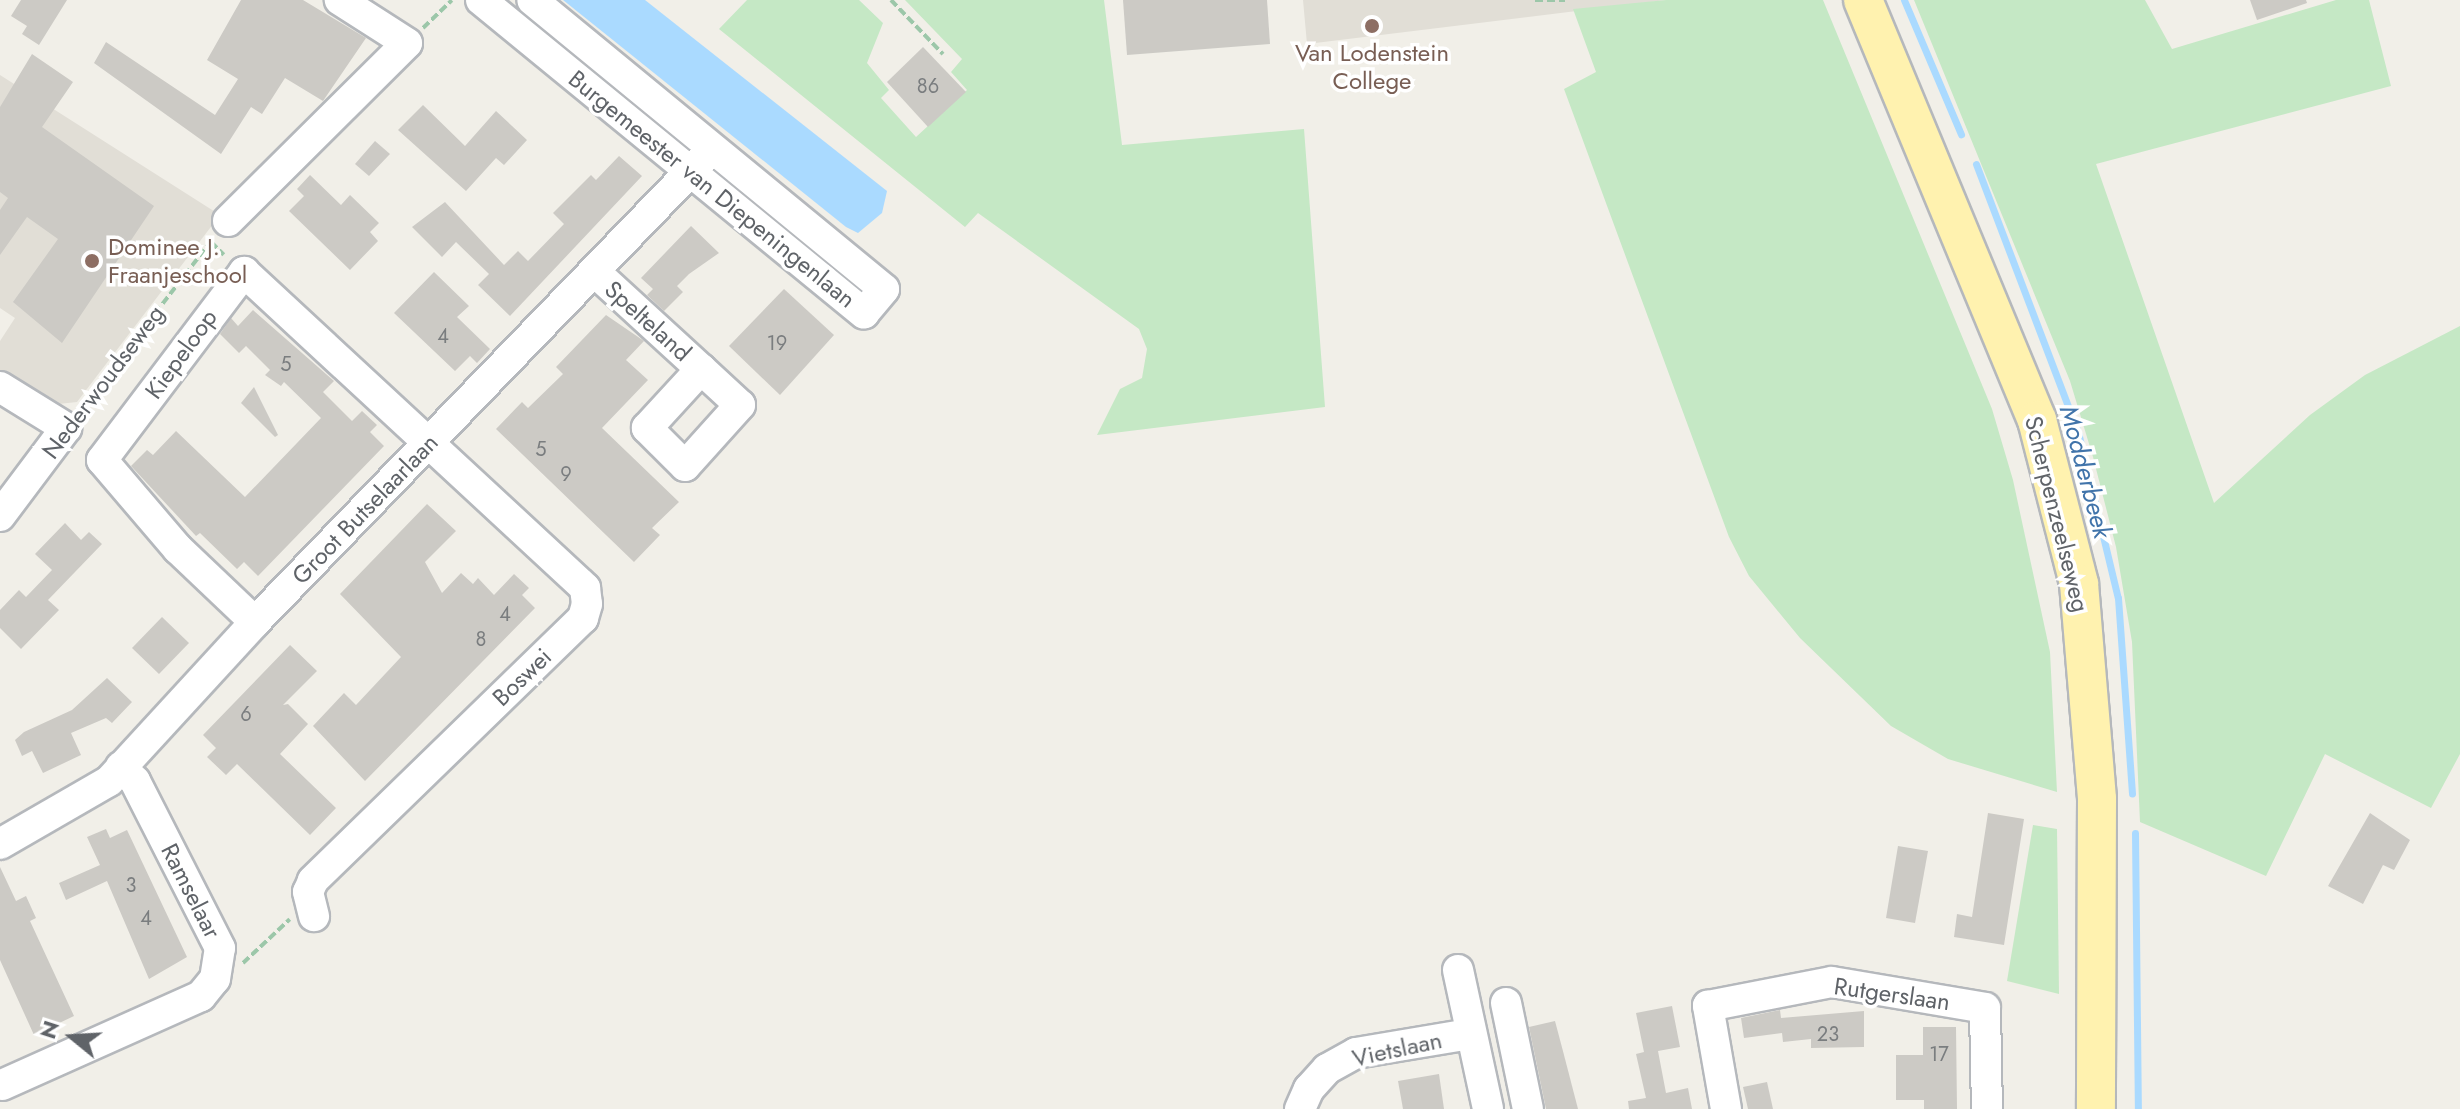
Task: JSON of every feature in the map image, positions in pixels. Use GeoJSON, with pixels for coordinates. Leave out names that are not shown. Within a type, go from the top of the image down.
{"type":"FeatureCollection","features":[{"type":"Feature","properties":{"kind":"main road","name":"Scherpenzeelseweg"},"geometry":{"type":"LineString","coordinates":[[1863,0],[2037,420],[2079,584],[2097,799],[2096,1109]]}},
{"type":"Feature","properties":{"kind":"street"},"geometry":{"type":"LineString","coordinates":[[228,221],[407,43],[340,0]]}},
{"type":"Feature","properties":{"kind":"street","name":"Burgemeester van Diepeningenlaan"},"geometry":{"type":"LineString","coordinates":[[481,0],[864,313],[884,289],[532,0]]}},
{"type":"Feature","properties":{"kind":"street","name":"Groot Butselaarlaan"},"geometry":{"type":"LineString","coordinates":[[0,844],[74,804],[121,767],[255,622],[712,149]]}},
{"type":"Feature","properties":{"kind":"street","name":"Kiepeloop"},"geometry":{"type":"LineString","coordinates":[[255,622],[178,549],[102,460],[244,272],[432,441]]}},
{"type":"Feature","properties":{"kind":"street","name":"Spelteland"},"geometry":{"type":"LineString","coordinates":[[595,272],[701,369]]}},
{"type":"Feature","properties":{"kind":"street"},"geometry":{"type":"LineString","coordinates":[[0,387],[66,428]]}},
{"type":"Feature","properties":{"kind":"street","name":"Nederwoudseweg"},"geometry":{"type":"LineString","coordinates":[[0,516],[66,428]]}},
{"type":"Feature","properties":{"kind":"street","name":"Boswei"},"geometry":{"type":"LineString","coordinates":[[311,909],[313,881],[583,618],[587,604],[585,588],[432,441]]}},
{"type":"Feature","properties":{"kind":"street","name":"Ramselaar"},"geometry":{"type":"LineString","coordinates":[[5,1091],[201,996],[219,968],[220,948],[135,781],[121,767]]}},
{"type":"Feature","properties":{"kind":"street"},"geometry":{"type":"LineString","coordinates":[[1458,970],[1488,1109]]}},
{"type":"Feature","properties":{"kind":"street","name":"Rutgerslaan"},"geometry":{"type":"LineString","coordinates":[[1726,1109],[1708,1006],[1832,982],[1985,1008],[1987,1109]]}},
{"type":"Feature","properties":{"kind":"street"},"geometry":{"type":"LineString","coordinates":[[1506,1003],[1528,1109]]}},
{"type":"Feature","properties":{"kind":"street","name":"Vietslaan"},"geometry":{"type":"LineString","coordinates":[[1300,1109],[1309,1089],[1327,1069],[1356,1053],[1470,1034]]}},
{"type":"Feature","properties":{"kind":"path"},"geometry":{"type":"LineString","coordinates":[[407,43],[452,0]]}},
{"type":"Feature","properties":{"kind":"path"},"geometry":{"type":"LineString","coordinates":[[891,0],[943,54]]}},
{"type":"Feature","properties":{"kind":"path"},"geometry":{"type":"LineString","coordinates":[[1535,1],[1565,0]]}},
{"type":"Feature","properties":{"kind":"path","name":"Nederwoudseweg"},"geometry":{"type":"LineString","coordinates":[[66,428],[228,221]]}},
{"type":"Feature","properties":{"kind":"path"},"geometry":{"type":"LineString","coordinates":[[219,968],[243,963],[311,909]]}},
{"type":"Feature","properties":{"kind":"shaded area","name":"Van Lodenstein College"},"geometry":{"type":"Polygon","coordinates":[[[1303,0],[1666,0],[1307,44],[1303,0]]]}},
{"type":"Feature","properties":{"kind":"shaded area","name":"Dominee J. Fraanjeschool"},"geometry":{"type":"Polygon","coordinates":[[[0,75],[220,215],[77,402],[49,405],[0,373],[0,341],[15,318],[0,308],[0,75]]]}},
{"type":"Feature","properties":{"kind":"green space"},"geometry":{"type":"Polygon","coordinates":[[[747,0],[859,0],[883,23],[867,63],[889,90],[881,98],[916,137],[967,90],[951,72],[962,59],[905,0],[1104,0],[1122,145],[1304,129],[1325,407],[1097,435],[1120,389],[1142,378],[1147,349],[1139,329],[978,213],[965,227],[719,29],[747,0]]]}},
{"type":"Feature","properties":{"kind":"green space"},"geometry":{"type":"Polygon","coordinates":[[[1666,0],[1823,0],[1992,409],[2013,480],[2050,652],[2057,792],[1948,759],[1891,726],[1800,638],[1749,576],[1729,537],[1564,89],[1596,72],[1573,9],[1666,0]]]}},
{"type":"Feature","properties":{"kind":"green space"},"geometry":{"type":"Polygon","coordinates":[[[1914,0],[2145,0],[2172,49],[2336,0],[2369,0],[2391,86],[2096,164],[2214,503],[2310,415],[2365,375],[2460,326],[2460,754],[2431,808],[2325,754],[2266,876],[2140,822],[2132,642],[2116,547],[2093,457],[2070,381],[1914,0]]]}},
{"type":"Feature","properties":{"kind":"green space"},"geometry":{"type":"Polygon","coordinates":[[[2033,825],[2057,829],[2059,994],[2007,981],[2033,825]]]}},
{"type":"Feature","properties":{"kind":"water"},"geometry":{"type":"Polygon","coordinates":[[[563,0],[645,0],[887,191],[882,213],[858,233],[846,227],[563,0]]]}},
{"type":"Feature","properties":{"kind":"building"},"geometry":{"type":"Polygon","coordinates":[[[21,0],[67,0],[39,45],[22,34],[27,26],[11,16],[21,0]]]}},
{"type":"Feature","properties":{"kind":"building"},"geometry":{"type":"Polygon","coordinates":[[[241,0],[303,0],[366,38],[323,101],[285,78],[262,114],[251,107],[221,154],[94,63],[106,42],[215,115],[238,79],[207,60],[241,0]]]}},
{"type":"Feature","properties":{"kind":"building"},"geometry":{"type":"Polygon","coordinates":[[[1123,0],[1267,0],[1270,44],[1127,55],[1123,0]]]}},
{"type":"Feature","properties":{"kind":"building"},"geometry":{"type":"Polygon","coordinates":[[[2250,0],[2306,0],[2307,3],[2257,20],[2250,0]]]}},
{"type":"Feature","properties":{"kind":"building"},"geometry":{"type":"Polygon","coordinates":[[[923,47],[966,92],[928,127],[887,82],[923,47]]]}},
{"type":"Feature","properties":{"kind":"building"},"geometry":{"type":"Polygon","coordinates":[[[32,54],[73,82],[42,127],[154,206],[62,343],[13,302],[58,239],[27,217],[0,255],[0,210],[8,198],[0,192],[0,107],[32,54]]]}},
{"type":"Feature","properties":{"kind":"building"},"geometry":{"type":"Polygon","coordinates":[[[423,105],[465,146],[496,111],[527,140],[504,165],[496,158],[466,191],[398,130],[423,105]]]}},
{"type":"Feature","properties":{"kind":"building"},"geometry":{"type":"Polygon","coordinates":[[[375,141],[390,154],[369,176],[355,164],[375,141]]]}},
{"type":"Feature","properties":{"kind":"building"},"geometry":{"type":"Polygon","coordinates":[[[619,156],[642,176],[510,316],[478,285],[489,274],[456,242],[442,257],[412,227],[445,202],[504,265],[518,251],[528,261],[564,224],[553,213],[591,175],[596,180],[619,156]]]}},
{"type":"Feature","properties":{"kind":"building"},"geometry":{"type":"Polygon","coordinates":[[[310,175],[341,205],[350,195],[379,223],[370,232],[378,241],[350,270],[289,211],[304,196],[297,189],[310,175]]]}},
{"type":"Feature","properties":{"kind":"building"},"geometry":{"type":"Polygon","coordinates":[[[691,226],[719,253],[677,286],[683,292],[664,311],[647,295],[653,289],[641,278],[691,226]]]}},
{"type":"Feature","properties":{"kind":"building"},"geometry":{"type":"Polygon","coordinates":[[[434,272],[469,306],[457,317],[490,349],[477,363],[470,356],[455,371],[394,313],[434,272]]]}},
{"type":"Feature","properties":{"kind":"building"},"geometry":{"type":"Polygon","coordinates":[[[784,289],[834,335],[780,395],[729,346],[784,289]]]}},
{"type":"Feature","properties":{"kind":"building"},"geometry":{"type":"Polygon","coordinates":[[[253,310],[334,381],[323,392],[352,421],[362,411],[377,425],[370,432],[384,446],[258,576],[244,562],[237,569],[200,533],[196,536],[131,466],[147,450],[153,455],[176,431],[245,497],[321,418],[284,382],[281,386],[265,375],[270,370],[246,346],[239,353],[220,334],[231,318],[238,326],[253,310]]]}},
{"type":"Feature","properties":{"kind":"building"},"geometry":{"type":"Polygon","coordinates":[[[606,315],[644,341],[626,360],[648,380],[602,428],[679,502],[652,528],[660,535],[634,562],[496,429],[522,402],[528,408],[563,374],[556,367],[606,315]]]}},
{"type":"Feature","properties":{"kind":"building"},"geometry":{"type":"Polygon","coordinates":[[[254,387],[278,435],[275,437],[241,403],[254,387]]]}},
{"type":"Feature","properties":{"kind":"building"},"geometry":{"type":"Polygon","coordinates":[[[427,504],[456,531],[425,562],[442,593],[461,573],[473,584],[478,578],[494,595],[514,574],[529,588],[522,595],[535,608],[365,781],[313,726],[344,693],[356,705],[401,657],[340,594],[427,504]]]}},
{"type":"Feature","properties":{"kind":"building"},"geometry":{"type":"Polygon","coordinates":[[[65,523],[81,540],[89,532],[102,544],[48,600],[59,610],[21,649],[0,628],[0,610],[19,590],[26,597],[52,570],[35,554],[65,523]]]}},
{"type":"Feature","properties":{"kind":"building"},"geometry":{"type":"Polygon","coordinates":[[[162,617],[189,643],[159,674],[132,648],[162,617]]]}},
{"type":"Feature","properties":{"kind":"building"},"geometry":{"type":"Polygon","coordinates":[[[290,645],[317,671],[283,705],[288,704],[308,724],[280,754],[336,808],[310,835],[237,764],[226,775],[207,757],[216,748],[203,735],[290,645]]]}},
{"type":"Feature","properties":{"kind":"building"},"geometry":{"type":"Polygon","coordinates":[[[107,678],[132,702],[112,723],[106,718],[71,733],[81,755],[43,773],[32,751],[22,756],[15,740],[24,732],[72,710],[107,678]]]}},
{"type":"Feature","properties":{"kind":"building"},"geometry":{"type":"Polygon","coordinates":[[[1988,813],[2024,819],[2004,945],[1954,937],[1957,914],[1972,917],[1988,813]]]}},
{"type":"Feature","properties":{"kind":"building"},"geometry":{"type":"Polygon","coordinates":[[[2370,813],[2410,840],[2394,870],[2383,865],[2363,904],[2328,886],[2370,813]]]}},
{"type":"Feature","properties":{"kind":"building"},"geometry":{"type":"Polygon","coordinates":[[[106,829],[110,838],[127,830],[187,957],[149,979],[107,881],[66,900],[59,883],[100,865],[87,837],[106,829]]]}},
{"type":"Feature","properties":{"kind":"building"},"geometry":{"type":"Polygon","coordinates":[[[1898,846],[1928,851],[1915,923],[1886,918],[1898,846]]]}},
{"type":"Feature","properties":{"kind":"building"},"geometry":{"type":"Polygon","coordinates":[[[0,867],[16,901],[26,896],[36,918],[30,921],[74,1016],[34,1035],[0,960],[0,867]]]}},
{"type":"Feature","properties":{"kind":"building"},"geometry":{"type":"Polygon","coordinates":[[[1672,1006],[1680,1047],[1658,1051],[1666,1093],[1688,1088],[1692,1109],[1629,1109],[1628,1101],[1646,1098],[1636,1054],[1644,1052],[1636,1013],[1672,1006]]]}},
{"type":"Feature","properties":{"kind":"building"},"geometry":{"type":"Polygon","coordinates":[[[1780,1010],[1781,1018],[1864,1011],[1864,1047],[1811,1048],[1811,1039],[1783,1042],[1782,1033],[1744,1038],[1741,1018],[1780,1010]]]}},
{"type":"Feature","properties":{"kind":"building"},"geometry":{"type":"Polygon","coordinates":[[[1555,1021],[1578,1109],[1546,1109],[1529,1027],[1555,1021]]]}},
{"type":"Feature","properties":{"kind":"building"},"geometry":{"type":"Polygon","coordinates":[[[1923,1027],[1956,1027],[1957,1109],[1924,1109],[1924,1100],[1896,1100],[1896,1055],[1923,1055],[1923,1027]]]}},
{"type":"Feature","properties":{"kind":"building"},"geometry":{"type":"Polygon","coordinates":[[[1439,1074],[1444,1109],[1403,1109],[1398,1081],[1439,1074]]]}},
{"type":"Feature","properties":{"kind":"building"},"geometry":{"type":"Polygon","coordinates":[[[1767,1082],[1773,1109],[1748,1109],[1743,1087],[1767,1082]]]}},
{"type":"Feature","properties":{"kind":"waterway","name":"Modderbeek"},"geometry":{"type":"LineString","coordinates":[[1904,0],[1961,134]]}},
{"type":"Feature","properties":{"kind":"waterway","name":"Modderbeek"},"geometry":{"type":"LineString","coordinates":[[1976,164],[2078,432],[2118,598],[2132,794]]}},
{"type":"Feature","properties":{"kind":"waterway","name":"Modderbeek"},"geometry":{"type":"LineString","coordinates":[[2135,833],[2138,1109]]}},
{"type":"Feature","properties":{"kind":"place","name":"Van Lodenstein College"},"geometry":{"type":"Point","coordinates":[1372,26]}},
{"type":"Feature","properties":{"kind":"place","name":"Dominee J. Fraanjeschool"},"geometry":{"type":"Point","coordinates":[92,261]}}]}
